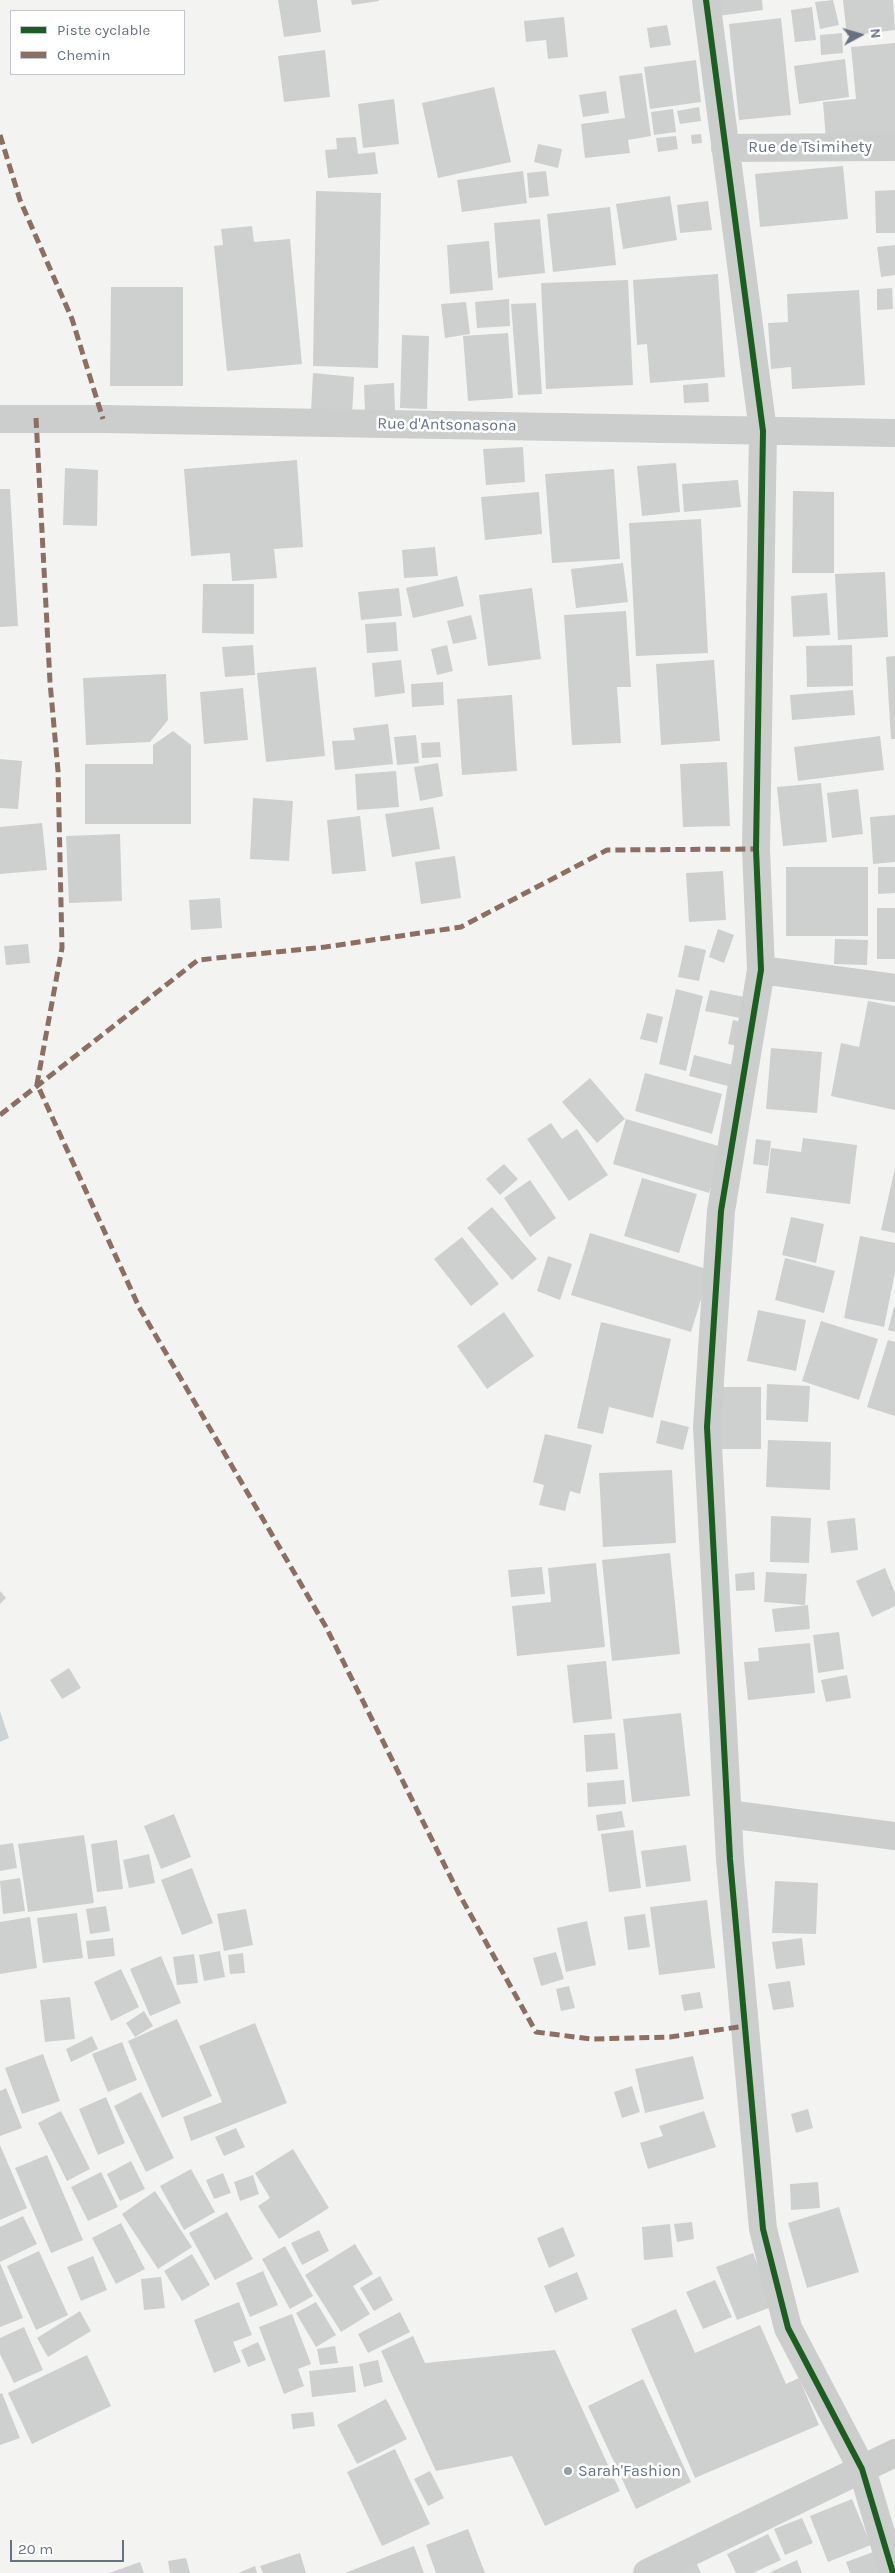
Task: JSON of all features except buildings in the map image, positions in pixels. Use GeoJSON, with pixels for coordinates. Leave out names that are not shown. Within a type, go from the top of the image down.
{"type":"FeatureCollection","features":[{"type":"Feature","properties":{"kind":"street"},"geometry":{"type":"LineString","coordinates":[[706,0],[763,431],[756,849],[761,970],[721,1211],[707,1427],[728,1814],[763,2229],[788,2328],[862,2469],[893,2573]]}},
{"type":"Feature","properties":{"kind":"street","name":"Rue de Tsimihety"},"geometry":{"type":"LineString","coordinates":[[725,148],[895,147]]}},
{"type":"Feature","properties":{"kind":"street","name":"Rue d'Antsonasona"},"geometry":{"type":"LineString","coordinates":[[0,419],[94,418],[895,433]]}},
{"type":"Feature","properties":{"kind":"street"},"geometry":{"type":"LineString","coordinates":[[761,970],[895,988]]}},
{"type":"Feature","properties":{"kind":"street"},"geometry":{"type":"LineString","coordinates":[[728,1814],[895,1836]]}},
{"type":"Feature","properties":{"kind":"street"},"geometry":{"type":"LineString","coordinates":[[647,2573],[895,2453]]}},
{"type":"Feature","properties":{"kind":"shaded area"},"geometry":{"type":"Polygon","coordinates":[[[0,1711],[9,1738],[0,1742],[0,1711]]]}},
{"type":"Feature","properties":{"kind":"marked path"},"geometry":{"type":"LineString","coordinates":[[0,135],[20,200],[72,319],[103,419]]}},
{"type":"Feature","properties":{"kind":"marked path"},"geometry":{"type":"LineString","coordinates":[[36,418],[50,682],[58,771],[62,948],[37,1084],[139,1307],[326,1627],[458,1892],[536,2032],[591,2039],[670,2037],[745,2026]]}},
{"type":"Feature","properties":{"kind":"marked path"},"geometry":{"type":"LineString","coordinates":[[0,1115],[198,960],[325,947],[461,927],[607,850],[756,849]]}},
{"type":"Feature","properties":{"kind":"cycle path"},"geometry":{"type":"LineString","coordinates":[[706,0],[763,431],[756,849],[761,970],[721,1211],[707,1427],[730,1859],[763,2229],[788,2328],[862,2469],[893,2573]]}},
{"type":"Feature","properties":{"kind":"place","name":"Sarah'Fashion"},"geometry":{"type":"Point","coordinates":[568,2471]}}]}
